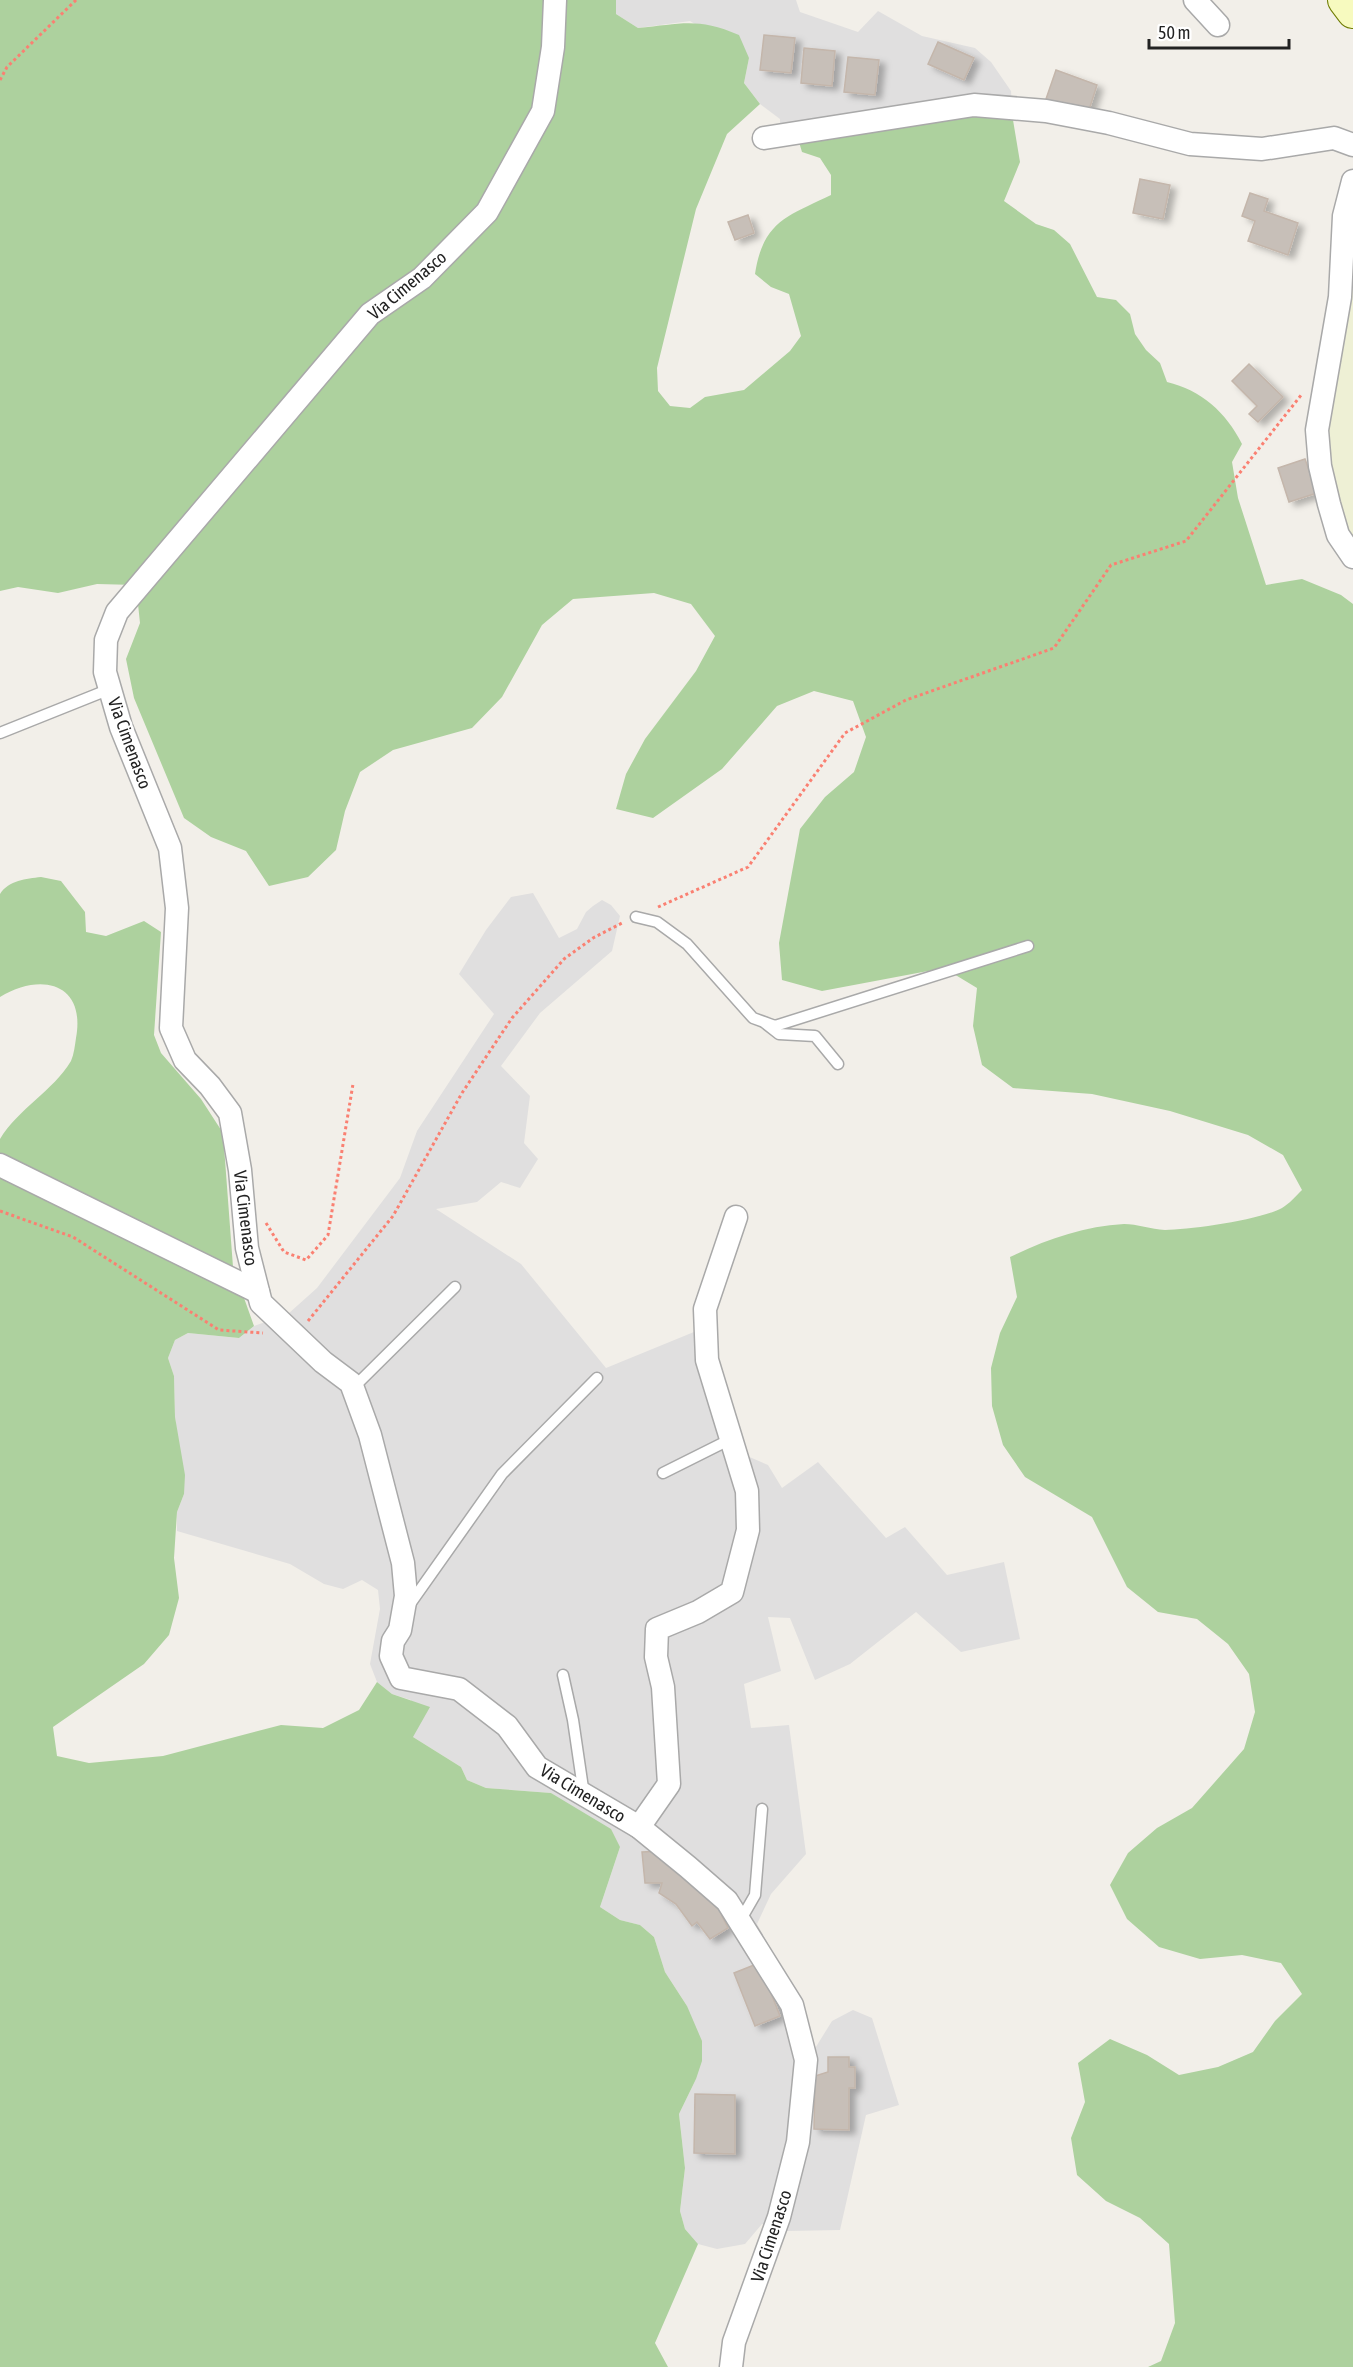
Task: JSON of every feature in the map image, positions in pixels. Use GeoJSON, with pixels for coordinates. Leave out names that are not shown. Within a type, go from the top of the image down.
{"type":"FeatureCollection","features":[{"type":"Feature","properties":{"kind":"street","name":"Via Cimenasco"},"geometry":{"type":"LineString","coordinates":[[555,0],[553,47],[543,111],[487,212],[422,278],[370,314],[117,612],[106,640],[105,672],[121,727],[170,848],[177,908],[171,1028],[185,1060],[210,1086],[230,1113],[241,1183],[247,1248],[261,1303],[323,1362],[351,1383],[370,1435],[403,1563],[406,1596],[400,1630],[393,1641],[391,1656],[395,1669],[401,1678],[459,1689],[507,1726],[537,1767],[639,1827],[727,1901],[792,2005],[806,2060],[798,2142],[779,2217],[734,2342],[731,2367]]}},
{"type":"Feature","properties":{"kind":"street"},"geometry":{"type":"LineString","coordinates":[[1195,0],[1218,25]]}},
{"type":"Feature","properties":{"kind":"street"},"geometry":{"type":"LineString","coordinates":[[1344,0],[1353,12]]}},
{"type":"Feature","properties":{"kind":"street"},"geometry":{"type":"LineString","coordinates":[[764,138],[974,105],[1046,111],[1109,123],[1191,144],[1263,149],[1334,138],[1353,145]]}},
{"type":"Feature","properties":{"kind":"street"},"geometry":{"type":"LineString","coordinates":[[1353,181],[1344,216],[1340,297],[1317,430],[1320,466],[1338,535],[1353,556]]}},
{"type":"Feature","properties":{"kind":"street"},"geometry":{"type":"LineString","coordinates":[[0,1165],[258,1292]]}},
{"type":"Feature","properties":{"kind":"street"},"geometry":{"type":"LineString","coordinates":[[639,1827],[669,1784],[663,1687],[656,1657],[657,1629],[698,1612],[732,1592],[748,1530],[747,1491],[707,1360],[705,1309],[736,1217]]}},
{"type":"Feature","properties":{"kind":"lane"},"geometry":{"type":"LineString","coordinates":[[0,733],[110,689]]}},
{"type":"Feature","properties":{"kind":"lane"},"geometry":{"type":"LineString","coordinates":[[636,917],[657,922],[687,945],[753,1018],[774,1026],[1028,946]]}},
{"type":"Feature","properties":{"kind":"lane"},"geometry":{"type":"LineString","coordinates":[[763,1021],[779,1034],[815,1036],[838,1064]]}},
{"type":"Feature","properties":{"kind":"lane"},"geometry":{"type":"LineString","coordinates":[[353,1388],[455,1287]]}},
{"type":"Feature","properties":{"kind":"lane"},"geometry":{"type":"LineString","coordinates":[[403,1614],[502,1474],[597,1378]]}},
{"type":"Feature","properties":{"kind":"lane"},"geometry":{"type":"LineString","coordinates":[[663,1473],[731,1439]]}},
{"type":"Feature","properties":{"kind":"lane"},"geometry":{"type":"LineString","coordinates":[[563,1675],[584,1795]]}},
{"type":"Feature","properties":{"kind":"lane"},"geometry":{"type":"LineString","coordinates":[[740,1922],[755,1894],[762,1809]]}},
{"type":"Feature","properties":{"kind":"path"},"geometry":{"type":"LineString","coordinates":[[0,80],[7,67],[76,0]]}},
{"type":"Feature","properties":{"kind":"path"},"geometry":{"type":"LineString","coordinates":[[0,1211],[74,1237],[219,1330],[296,1335],[393,1216],[462,1093],[512,1018],[564,959],[593,938],[748,867],[845,733],[906,700],[1054,648],[1111,565],[1186,541],[1329,360]]}},
{"type":"Feature","properties":{"kind":"path"},"geometry":{"type":"LineString","coordinates":[[241,1183],[284,1252],[306,1260],[328,1235],[353,1084]]}},
{"type":"Feature","properties":{"kind":"shaded area"},"geometry":{"type":"Polygon","coordinates":[[[616,0],[796,0],[800,12],[858,32],[878,11],[922,36],[975,48],[991,62],[1011,91],[1013,120],[970,116],[780,144],[780,119],[760,104],[744,83],[749,58],[690,21],[638,28],[616,14],[616,0]]]}},
{"type":"Feature","properties":{"kind":"shaded area"},"geometry":{"type":"Polygon","coordinates":[[[533,893],[559,938],[577,929],[586,912],[602,900],[611,905],[620,916],[612,951],[540,1013],[501,1066],[530,1096],[524,1143],[538,1159],[520,1188],[501,1182],[477,1202],[436,1209],[521,1264],[606,1368],[711,1325],[727,1401],[745,1455],[768,1465],[782,1488],[818,1462],[886,1538],[905,1527],[947,1575],[1004,1562],[1020,1639],[961,1652],[916,1612],[850,1664],[815,1680],[790,1618],[768,1617],[781,1671],[744,1684],[751,1728],[789,1725],[806,1854],[771,1894],[757,1924],[793,1988],[814,2050],[832,2021],[853,2010],[872,2018],[899,2105],[866,2115],[840,2230],[787,2231],[762,2224],[745,2244],[717,2249],[698,2244],[685,2229],[680,2211],[685,2168],[679,2114],[696,2079],[687,2006],[665,1972],[654,1937],[640,1925],[620,1920],[600,1907],[620,1847],[551,1793],[486,1788],[467,1780],[461,1767],[413,1737],[411,1700],[392,1694],[377,1682],[370,1664],[380,1609],[378,1590],[362,1580],[343,1589],[324,1584],[290,1564],[177,1531],[177,1512],[184,1494],[175,1417],[174,1376],[168,1358],[175,1340],[188,1333],[239,1338],[254,1326],[288,1314],[317,1288],[400,1178],[417,1131],[494,1014],[459,974],[486,930],[511,897],[533,893]]]}},
{"type":"Feature","properties":{"kind":"green space"},"geometry":{"type":"Polygon","coordinates":[[[0,0],[616,0],[616,14],[638,28],[689,23],[712,26],[739,35],[749,58],[744,83],[760,104],[727,134],[696,209],[657,368],[658,391],[670,406],[690,408],[705,397],[744,390],[790,351],[801,336],[789,294],[771,287],[755,274],[764,242],[771,231],[790,215],[831,195],[831,175],[820,158],[802,152],[799,142],[970,116],[1013,120],[1020,162],[1004,201],[1036,224],[1054,230],[1070,244],[1097,297],[1116,300],[1130,314],[1135,334],[1146,350],[1160,363],[1167,382],[1191,391],[1211,404],[1236,432],[1242,444],[1232,462],[1238,498],[1266,585],[1302,579],[1341,595],[1353,604],[1353,2367],[1148,2367],[1161,2361],[1175,2323],[1169,2244],[1140,2218],[1106,2201],[1077,2175],[1071,2138],[1085,2102],[1078,2063],[1110,2039],[1147,2055],[1179,2075],[1218,2067],[1253,2052],[1275,2021],[1302,1994],[1281,1963],[1242,1955],[1200,1959],[1159,1947],[1127,1919],[1110,1885],[1128,1853],[1157,1828],[1192,1808],[1244,1749],[1255,1712],[1249,1674],[1228,1644],[1197,1619],[1158,1612],[1127,1587],[1092,1517],[1025,1477],[1003,1445],[992,1406],[991,1368],[1000,1333],[1017,1297],[1010,1257],[1051,1240],[1109,1225],[1124,1224],[1176,1230],[1225,1224],[1272,1212],[1285,1206],[1302,1190],[1283,1155],[1248,1135],[1170,1111],[1092,1094],[1013,1088],[982,1065],[973,1026],[977,988],[944,968],[822,991],[782,980],[779,943],[800,829],[825,797],[854,772],[866,737],[853,701],[814,691],[777,706],[722,769],[653,818],[616,809],[626,774],[645,739],[696,671],[715,636],[691,604],[654,593],[573,599],[542,625],[502,697],[472,728],[393,750],[360,772],[345,811],[336,850],[308,877],[269,886],[246,851],[211,837],[184,818],[134,698],[126,659],[140,623],[136,585],[97,584],[58,593],[18,587],[0,591],[0,0]]]}},
{"type":"Feature","properties":{"kind":"green space"},"geometry":{"type":"Polygon","coordinates":[[[1353,285],[1353,543],[1347,537],[1327,472],[1328,397],[1344,347],[1348,286],[1353,285]]]}},
{"type":"Feature","properties":{"kind":"green space"},"geometry":{"type":"Polygon","coordinates":[[[41,877],[61,881],[85,912],[86,932],[106,936],[144,921],[161,932],[154,1035],[161,1053],[201,1099],[223,1133],[233,1267],[254,1326],[239,1338],[188,1333],[175,1340],[168,1358],[174,1376],[175,1417],[185,1475],[184,1494],[177,1512],[174,1558],[179,1598],[169,1635],[144,1664],[53,1727],[57,1756],[89,1763],[163,1756],[281,1725],[323,1728],[359,1710],[377,1682],[392,1694],[430,1707],[413,1737],[461,1767],[467,1780],[486,1788],[551,1793],[611,1829],[620,1847],[600,1907],[620,1920],[640,1925],[654,1937],[665,1972],[687,2006],[702,2041],[702,2061],[679,2114],[685,2168],[680,2211],[685,2229],[698,2244],[655,2343],[668,2367],[0,2367],[0,1139],[16,1118],[64,1072],[74,1052],[77,1019],[74,1005],[67,994],[45,984],[15,989],[0,997],[0,894],[13,883],[41,877]]]}},
{"type":"Feature","properties":{"kind":"building"},"geometry":{"type":"Polygon","coordinates":[[[764,35],[795,38],[791,73],[760,70],[764,35]]]}},
{"type":"Feature","properties":{"kind":"building"},"geometry":{"type":"Polygon","coordinates":[[[938,42],[974,58],[964,80],[928,64],[938,42]]]}},
{"type":"Feature","properties":{"kind":"building"},"geometry":{"type":"Polygon","coordinates":[[[804,48],[835,51],[832,86],[801,83],[804,48]]]}},
{"type":"Feature","properties":{"kind":"building"},"geometry":{"type":"Polygon","coordinates":[[[848,57],[879,60],[875,95],[844,92],[848,57]]]}},
{"type":"Feature","properties":{"kind":"building"},"geometry":{"type":"Polygon","coordinates":[[[1056,70],[1097,85],[1088,113],[1046,99],[1056,70]]]}},
{"type":"Feature","properties":{"kind":"building"},"geometry":{"type":"Polygon","coordinates":[[[1140,179],[1170,185],[1163,219],[1133,213],[1140,179]]]}},
{"type":"Feature","properties":{"kind":"building"},"geometry":{"type":"Polygon","coordinates":[[[1250,193],[1268,199],[1264,211],[1298,223],[1288,255],[1248,241],[1255,221],[1242,216],[1250,193]]]}},
{"type":"Feature","properties":{"kind":"building"},"geometry":{"type":"Polygon","coordinates":[[[748,215],[754,233],[735,240],[728,222],[748,215]]]}},
{"type":"Feature","properties":{"kind":"building"},"geometry":{"type":"Polygon","coordinates":[[[1249,364],[1283,397],[1258,422],[1249,414],[1257,406],[1232,381],[1249,364]]]}},
{"type":"Feature","properties":{"kind":"building"},"geometry":{"type":"Polygon","coordinates":[[[1305,459],[1317,493],[1289,502],[1278,468],[1305,459]]]}},
{"type":"Feature","properties":{"kind":"building"},"geometry":{"type":"Polygon","coordinates":[[[663,1851],[728,1912],[722,1916],[728,1928],[710,1939],[697,1922],[692,1926],[676,1904],[659,1893],[662,1883],[645,1883],[642,1852],[663,1851]]]}},
{"type":"Feature","properties":{"kind":"building"},"geometry":{"type":"Polygon","coordinates":[[[759,1963],[780,2016],[755,2026],[734,1973],[759,1963]]]}},
{"type":"Feature","properties":{"kind":"building"},"geometry":{"type":"Polygon","coordinates":[[[828,2057],[849,2057],[849,2067],[855,2067],[855,2088],[849,2088],[849,2130],[814,2129],[815,2076],[828,2072],[828,2057]]]}},
{"type":"Feature","properties":{"kind":"building"},"geometry":{"type":"Polygon","coordinates":[[[695,2094],[735,2095],[735,2154],[694,2153],[695,2094]]]}}]}
